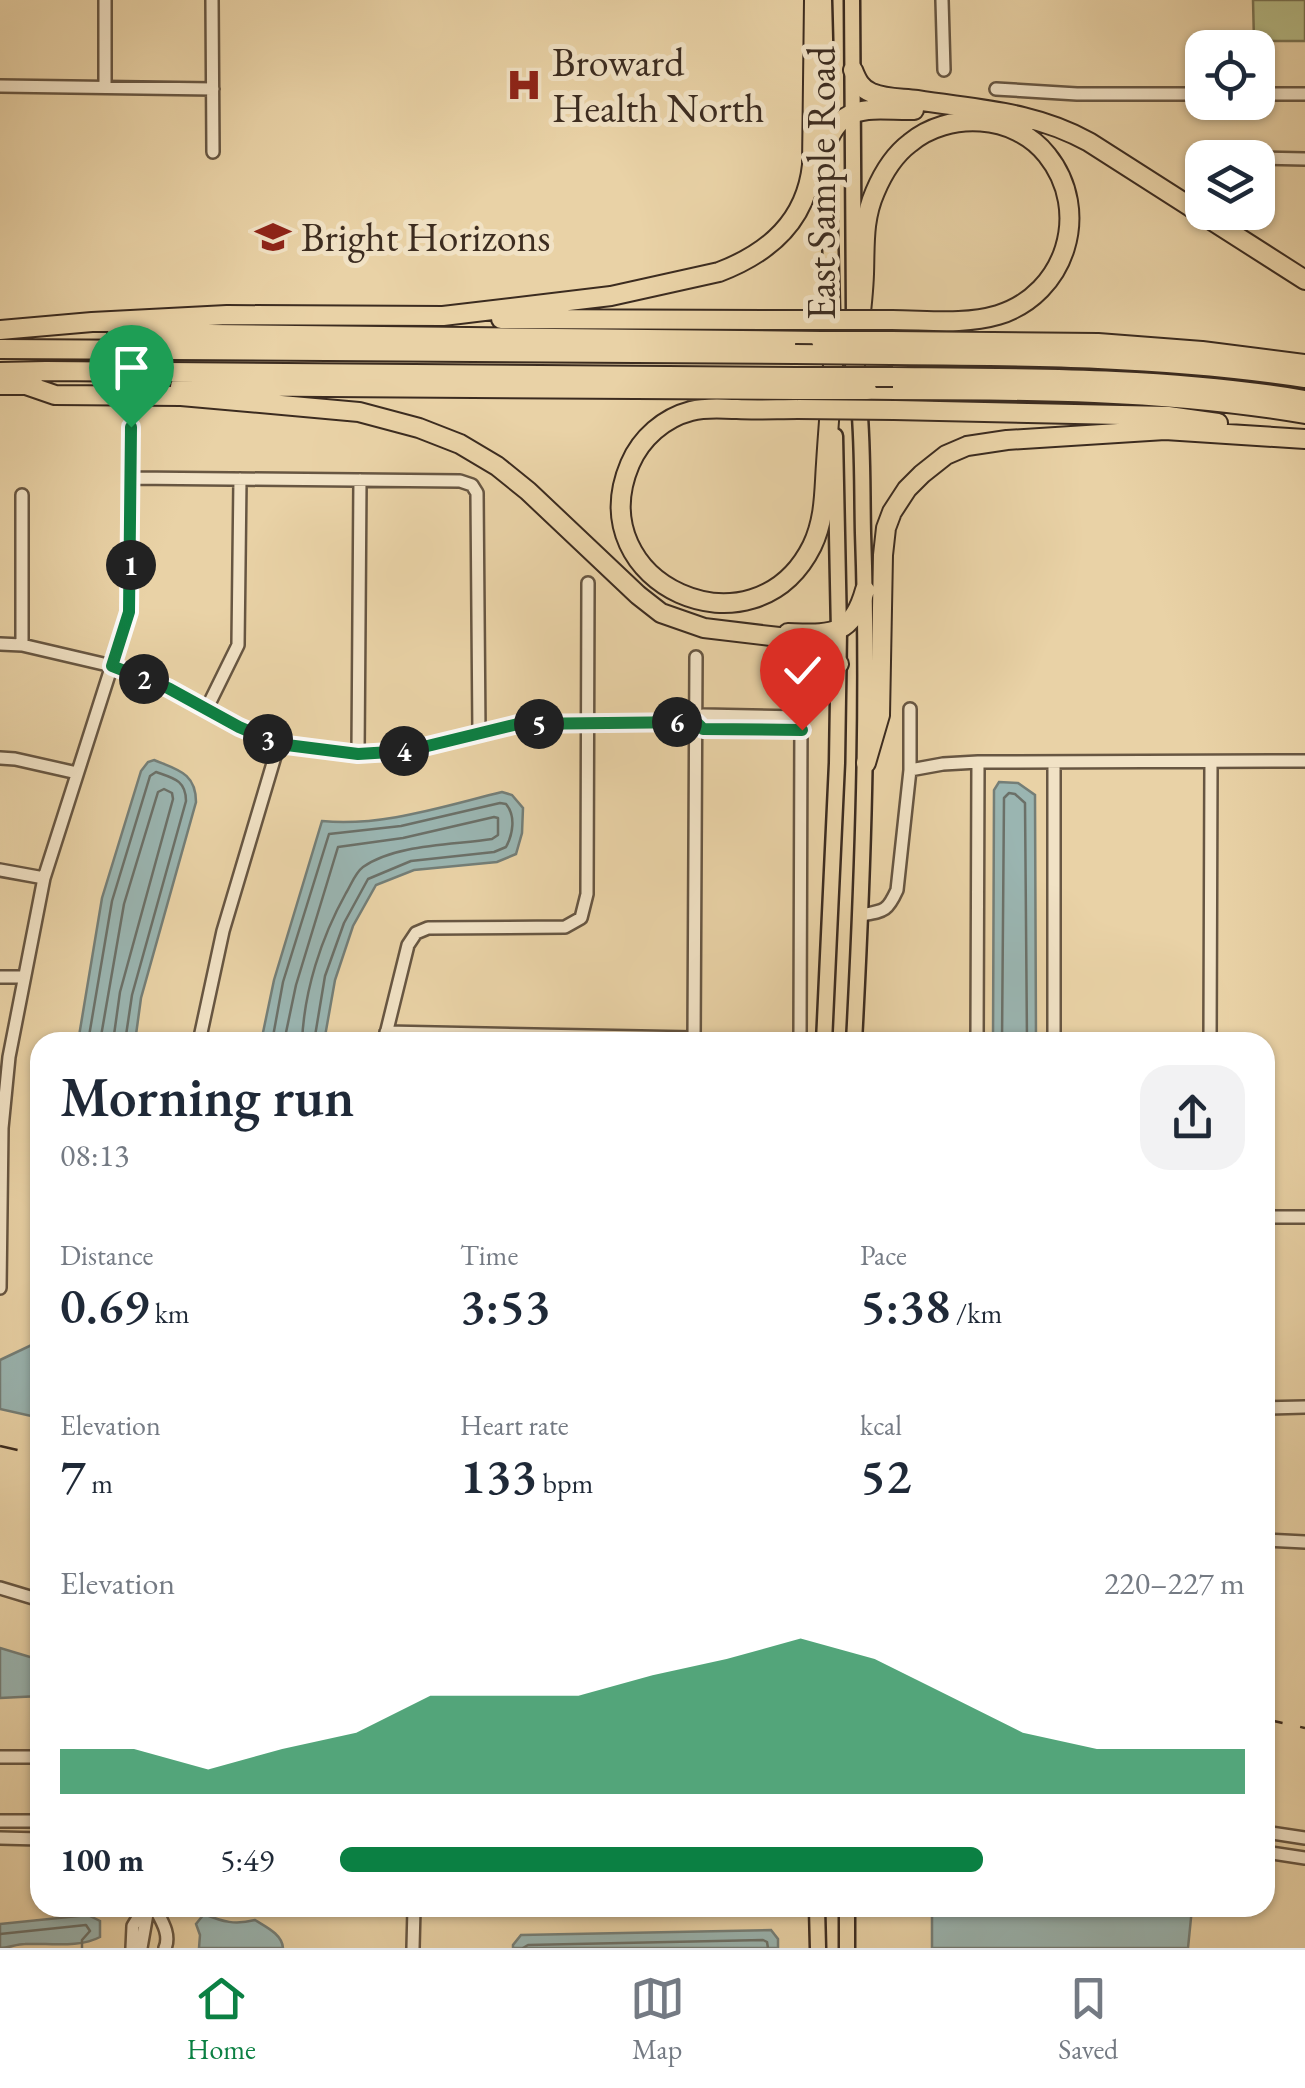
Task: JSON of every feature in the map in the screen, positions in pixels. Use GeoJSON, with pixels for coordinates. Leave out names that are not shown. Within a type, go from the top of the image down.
{"type":"FeatureCollection","features":[{"type":"Feature","properties":{"kind":"highway"},"geometry":{"type":"LineString","coordinates":[[443,316],[646,288],[719,272],[770,246],[799,208],[811,175],[814,0]]}},
{"type":"Feature","properties":{"kind":"highway"},"geometry":{"type":"LineString","coordinates":[[853,70],[868,92],[1021,115],[1074,133],[1305,280]]}},
{"type":"Feature","properties":{"kind":"highway"},"geometry":{"type":"LineString","coordinates":[[827,144],[834,126],[853,113],[955,107]]}},
{"type":"Feature","properties":{"kind":"highway"},"geometry":{"type":"LineString","coordinates":[[0,331],[228,315],[443,316],[490,320],[795,320],[892,320],[978,320],[1030,300],[1046,286],[1066,250],[1070,210],[1060,176],[1042,149],[1006,126],[966,122],[933,128],[907,144],[893,160],[874,193],[865,225],[864,276],[856,365]]}},
{"type":"Feature","properties":{"kind":"highway"},"geometry":{"type":"LineString","coordinates":[[0,331],[891,348],[1200,364],[1305,378]]}},
{"type":"Feature","properties":{"kind":"highway"},"geometry":{"type":"LineString","coordinates":[[891,348],[1098,343],[1202,350],[1305,364]]}},
{"type":"Feature","properties":{"kind":"highway"},"geometry":{"type":"LineString","coordinates":[[0,349],[795,347]]}},
{"type":"Feature","properties":{"kind":"highway"},"geometry":{"type":"LineString","coordinates":[[797,392],[690,412],[656,428],[641,445],[625,480],[622,514],[626,534],[636,558],[677,594],[725,604],[756,597],[795,572],[812,546],[823,515],[833,365]]}},
{"type":"Feature","properties":{"kind":"highway"},"geometry":{"type":"LineString","coordinates":[[0,370],[797,392],[894,410],[1168,416],[1287,431],[1302,438]]}},
{"type":"Feature","properties":{"kind":"highway"},"geometry":{"type":"LineString","coordinates":[[0,385],[797,392],[894,384],[1140,381],[1305,400]]}},
{"type":"Feature","properties":{"kind":"highway"},"geometry":{"type":"LineString","coordinates":[[894,384],[1140,395],[1305,414]]}},
{"type":"Feature","properties":{"kind":"highway"},"geometry":{"type":"LineString","coordinates":[[26,385],[55,395],[180,396],[359,412],[419,428],[460,444],[496,466],[661,613],[704,628],[778,637],[821,649],[838,664]]}},
{"type":"Feature","properties":{"kind":"highway"},"geometry":{"type":"LineString","coordinates":[[866,763],[880,715],[884,536],[900,498],[931,466],[967,446],[1007,440],[1165,430],[1302,438]]}},
{"type":"Feature","properties":{"kind":"highway"},"geometry":{"type":"LineString","coordinates":[[778,637],[786,633],[839,631],[855,616],[865,590]]}},
{"type":"Feature","properties":{"kind":"main road","name":"East Sample Road"},"geometry":{"type":"LineString","coordinates":[[824,0],[839,631],[836,816],[825,1032]]}},
{"type":"Feature","properties":{"kind":"main road","name":"East Sample Road"},"geometry":{"type":"LineString","coordinates":[[852,0],[866,763],[855,1032]]}},
{"type":"Feature","properties":{"kind":"main road"},"geometry":{"type":"LineString","coordinates":[[817,1917],[818,1948]]}},
{"type":"Feature","properties":{"kind":"main road"},"geometry":{"type":"LineString","coordinates":[[847,1917],[847,1948]]}},
{"type":"Feature","properties":{"kind":"street"},"geometry":{"type":"LineString","coordinates":[[104,0],[105,87]]}},
{"type":"Feature","properties":{"kind":"street"},"geometry":{"type":"LineString","coordinates":[[212,0],[212,152]]}},
{"type":"Feature","properties":{"kind":"street"},"geometry":{"type":"LineString","coordinates":[[942,0],[944,70]]}},
{"type":"Feature","properties":{"kind":"street"},"geometry":{"type":"LineString","coordinates":[[0,86],[212,89]]}},
{"type":"Feature","properties":{"kind":"street"},"geometry":{"type":"LineString","coordinates":[[996,89],[1185,94]]}},
{"type":"Feature","properties":{"kind":"street"},"geometry":{"type":"LineString","coordinates":[[1275,94],[1305,94]]}},
{"type":"Feature","properties":{"kind":"street"},"geometry":{"type":"LineString","coordinates":[[1275,158],[1305,159]]}},
{"type":"Feature","properties":{"kind":"street"},"geometry":{"type":"LineString","coordinates":[[0,1288],[2,1128],[8,1057],[44,878],[129,612],[131,427]]}},
{"type":"Feature","properties":{"kind":"street"},"geometry":{"type":"LineString","coordinates":[[131,478],[460,481],[472,485],[477,493],[478,734]]}},
{"type":"Feature","properties":{"kind":"street"},"geometry":{"type":"LineString","coordinates":[[207,708],[238,645],[240,479]]}},
{"type":"Feature","properties":{"kind":"street"},"geometry":{"type":"LineString","coordinates":[[358,754],[360,480]]}},
{"type":"Feature","properties":{"kind":"street"},"geometry":{"type":"LineString","coordinates":[[22,495],[22,645]]}},
{"type":"Feature","properties":{"kind":"street"},"geometry":{"type":"LineString","coordinates":[[386,1032],[408,945],[416,932],[428,928],[565,927],[581,918],[586,894],[588,583]]}},
{"type":"Feature","properties":{"kind":"street"},"geometry":{"type":"LineString","coordinates":[[0,644],[22,645],[112,666],[168,688],[279,744],[358,754],[407,751],[518,724],[696,722],[703,729],[801,723],[800,1032]]}},
{"type":"Feature","properties":{"kind":"street"},"geometry":{"type":"LineString","coordinates":[[694,1032],[696,657]]}},
{"type":"Feature","properties":{"kind":"street"},"geometry":{"type":"LineString","coordinates":[[861,915],[884,911],[898,890],[910,770],[910,709]]}},
{"type":"Feature","properties":{"kind":"street"},"geometry":{"type":"LineString","coordinates":[[201,1032],[223,931],[279,744]]}},
{"type":"Feature","properties":{"kind":"street"},"geometry":{"type":"LineString","coordinates":[[0,758],[16,758],[77,773]]}},
{"type":"Feature","properties":{"kind":"street"},"geometry":{"type":"LineString","coordinates":[[910,770],[978,762],[1305,761]]}},
{"type":"Feature","properties":{"kind":"street"},"geometry":{"type":"LineString","coordinates":[[977,1032],[978,762]]}},
{"type":"Feature","properties":{"kind":"street"},"geometry":{"type":"LineString","coordinates":[[1054,762],[1054,1032]]}},
{"type":"Feature","properties":{"kind":"street"},"geometry":{"type":"LineString","coordinates":[[1210,1032],[1211,762]]}},
{"type":"Feature","properties":{"kind":"street"},"geometry":{"type":"LineString","coordinates":[[0,870],[44,878]]}},
{"type":"Feature","properties":{"kind":"street"},"geometry":{"type":"LineString","coordinates":[[0,977],[23,977]]}},
{"type":"Feature","properties":{"kind":"street"},"geometry":{"type":"LineString","coordinates":[[1275,1217],[1305,1217]]}},
{"type":"Feature","properties":{"kind":"street"},"geometry":{"type":"LineString","coordinates":[[1275,1408],[1305,1407]]}},
{"type":"Feature","properties":{"kind":"street"},"geometry":{"type":"LineString","coordinates":[[1275,1540],[1305,1542]]}},
{"type":"Feature","properties":{"kind":"street"},"geometry":{"type":"LineString","coordinates":[[0,1588],[30,1597]]}},
{"type":"Feature","properties":{"kind":"street"},"geometry":{"type":"LineString","coordinates":[[0,1757],[30,1757]]}},
{"type":"Feature","properties":{"kind":"street"},"geometry":{"type":"LineString","coordinates":[[0,1821],[30,1821]]}},
{"type":"Feature","properties":{"kind":"street"},"geometry":{"type":"LineString","coordinates":[[1275,1834],[1305,1838]]}},
{"type":"Feature","properties":{"kind":"street"},"geometry":{"type":"LineString","coordinates":[[0,1838],[30,1839]]}},
{"type":"Feature","properties":{"kind":"street"},"geometry":{"type":"LineString","coordinates":[[1275,1854],[1305,1858]]}},
{"type":"Feature","properties":{"kind":"street"},"geometry":{"type":"LineString","coordinates":[[132,1948],[133,1926],[141,1917]]}},
{"type":"Feature","properties":{"kind":"street"},"geometry":{"type":"LineString","coordinates":[[142,1948],[147,1917]]}},
{"type":"Feature","properties":{"kind":"street"},"geometry":{"type":"LineString","coordinates":[[156,1917],[167,1932],[165,1948]]}},
{"type":"Feature","properties":{"kind":"street"},"geometry":{"type":"LineString","coordinates":[[413,1948],[414,1917]]}},
{"type":"Feature","properties":{"kind":"green space"},"geometry":{"type":"Polygon","coordinates":[[[1253,0],[1305,0],[1305,41],[1275,41],[1275,30],[1254,30],[1253,0]]]}},
{"type":"Feature","properties":{"kind":"water"},"geometry":{"type":"Polygon","coordinates":[[[154,760],[189,779],[196,802],[141,998],[136,1032],[80,1032],[102,898],[141,771],[154,760]]]}},
{"type":"Feature","properties":{"kind":"water"},"geometry":{"type":"Polygon","coordinates":[[[999,782],[1018,783],[1035,795],[1036,1032],[993,1032],[994,790],[999,782]]]}},
{"type":"Feature","properties":{"kind":"water"},"geometry":{"type":"Polygon","coordinates":[[[502,792],[512,795],[523,808],[516,854],[497,862],[414,870],[376,885],[353,926],[335,980],[326,1032],[263,1032],[274,980],[322,821],[367,821],[502,792]]]}},
{"type":"Feature","properties":{"kind":"water"},"geometry":{"type":"Polygon","coordinates":[[[30,1346],[30,1416],[0,1409],[0,1360],[30,1346]]]}},
{"type":"Feature","properties":{"kind":"water"},"geometry":{"type":"Polygon","coordinates":[[[0,1648],[30,1657],[30,1696],[0,1698],[0,1648]]]}},
{"type":"Feature","properties":{"kind":"water"},"geometry":{"type":"Polygon","coordinates":[[[92,1917],[100,1921],[100,1937],[74,1944],[0,1948],[0,1924],[92,1917]]]}},
{"type":"Feature","properties":{"kind":"water"},"geometry":{"type":"Polygon","coordinates":[[[202,1917],[229,1922],[255,1920],[277,1935],[283,1948],[199,1948],[196,1924],[202,1917]]]}},
{"type":"Feature","properties":{"kind":"water"},"geometry":{"type":"Polygon","coordinates":[[[932,1917],[1191,1917],[1188,1948],[932,1948],[932,1917]]]}},
{"type":"Feature","properties":{"kind":"water"},"geometry":{"type":"Polygon","coordinates":[[[771,1930],[778,1939],[778,1948],[513,1948],[521,1935],[771,1930]]]}},
{"type":"Feature","properties":{"kind":"railway"},"geometry":{"type":"LineString","coordinates":[[0,1446],[30,1453]]}},
{"type":"Feature","properties":{"kind":"railway"},"geometry":{"type":"LineString","coordinates":[[1275,1721],[1305,1728]]}},
{"type":"Feature","properties":{"kind":"place","name":"Broward Health North"},"geometry":{"type":"Point","coordinates":[524,85]}},
{"type":"Feature","properties":{"kind":"place","name":"Bright Horizons"},"geometry":{"type":"Point","coordinates":[273,237]}},
{"type":"Feature","properties":{"kind":"route"},"geometry":{"type":"LineString","coordinates":[[131,427],[129,612],[112,666],[168,688],[239,727],[279,744],[358,754],[407,751],[518,724],[696,722],[703,729],[802,730]]}}]}
